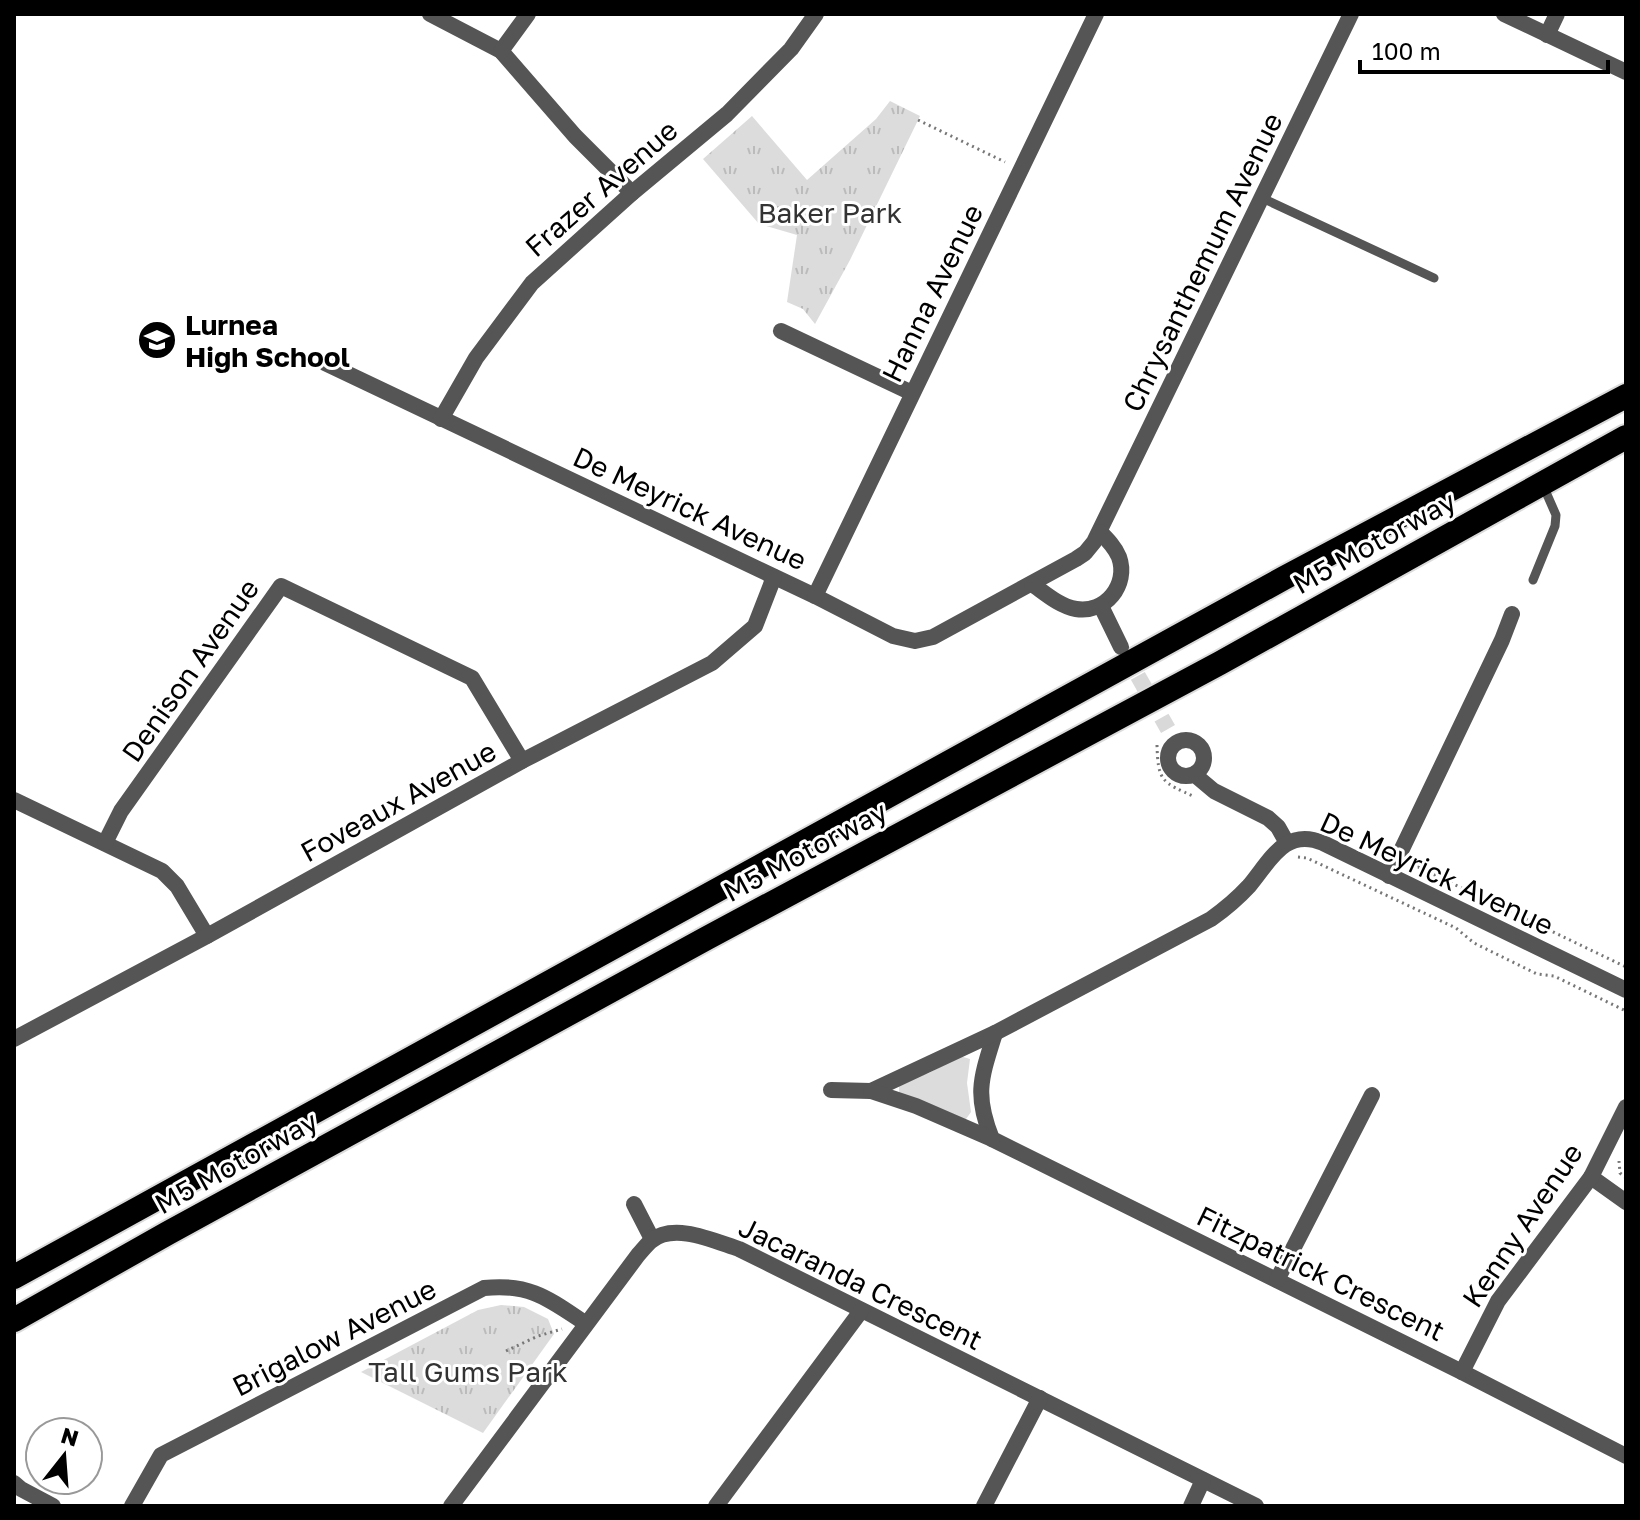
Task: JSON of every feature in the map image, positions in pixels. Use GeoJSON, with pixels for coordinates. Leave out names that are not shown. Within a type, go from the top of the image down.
{"type":"FeatureCollection","features":[{"type":"Feature","properties":{"kind":"highway","name":"M5 Motorway"},"geometry":{"type":"LineString","coordinates":[[14,1277],[1256,593],[1626,396]]}},
{"type":"Feature","properties":{"kind":"highway","name":"M5 Motorway"},"geometry":{"type":"LineString","coordinates":[[14,1320],[707,938],[1220,663],[1626,437]]}},
{"type":"Feature","properties":{"kind":"street"},"geometry":{"type":"LineString","coordinates":[[430,14],[501,51],[575,136],[632,193]]}},
{"type":"Feature","properties":{"kind":"street"},"geometry":{"type":"LineString","coordinates":[[501,51],[528,14]]}},
{"type":"Feature","properties":{"kind":"street","name":"Frazer Avenue"},"geometry":{"type":"LineString","coordinates":[[441,419],[476,358],[532,283],[632,193],[727,114],[791,49],[816,14]]}},
{"type":"Feature","properties":{"kind":"street","name":"Hanna Avenue"},"geometry":{"type":"LineString","coordinates":[[815,596],[1096,14]]}},
{"type":"Feature","properties":{"kind":"street","name":"Chrysanthemum Avenue"},"geometry":{"type":"LineString","coordinates":[[1076,559],[1090,547],[1100,532],[1351,14]]}},
{"type":"Feature","properties":{"kind":"street"},"geometry":{"type":"LineString","coordinates":[[1504,14],[1626,72]]}},
{"type":"Feature","properties":{"kind":"street"},"geometry":{"type":"LineString","coordinates":[[1547,35],[1557,14]]}},
{"type":"Feature","properties":{"kind":"street"},"geometry":{"type":"LineString","coordinates":[[781,331],[912,393]]}},
{"type":"Feature","properties":{"kind":"street","name":"De Meyrick Avenue"},"geometry":{"type":"LineString","coordinates":[[325,363],[893,636],[915,641],[933,637],[1076,559]]}},
{"type":"Feature","properties":{"kind":"street"},"geometry":{"type":"LineString","coordinates":[[1032,584],[1062,605],[1072,608],[1088,609],[1107,602],[1120,580],[1121,567],[1116,552],[1100,532]]}},
{"type":"Feature","properties":{"kind":"street","name":"Foveaux Avenue"},"geometry":{"type":"LineString","coordinates":[[14,1039],[522,761],[712,663],[755,626],[774,577]]}},
{"type":"Feature","properties":{"kind":"street","name":"Denison Avenue"},"geometry":{"type":"LineString","coordinates":[[105,843],[121,811],[281,586],[472,678],[522,761]]}},
{"type":"Feature","properties":{"kind":"street"},"geometry":{"type":"LineString","coordinates":[[1101,606],[1121,647]]}},
{"type":"Feature","properties":{"kind":"street"},"geometry":{"type":"LineString","coordinates":[[1389,876],[1512,614]]}},
{"type":"Feature","properties":{"kind":"street"},"geometry":{"type":"LineString","coordinates":[[1172,736],[1193,742],[1202,749],[1203,767],[1195,775],[1182,776],[1172,770],[1168,758],[1172,736]]}},
{"type":"Feature","properties":{"kind":"street","name":"De Meyrick Avenue"},"geometry":{"type":"LineString","coordinates":[[1195,775],[1214,791],[1268,818],[1278,827],[1287,843],[1301,838],[1317,840],[1626,990]]}},
{"type":"Feature","properties":{"kind":"street"},"geometry":{"type":"LineString","coordinates":[[14,800],[167,875],[207,936]]}},
{"type":"Feature","properties":{"kind":"street","name":"Fitzpatrick Crescent"},"geometry":{"type":"LineString","coordinates":[[871,1091],[995,1033],[1211,919],[1233,903],[1275,852],[1287,843]]}},
{"type":"Feature","properties":{"kind":"street"},"geometry":{"type":"LineString","coordinates":[[992,1139],[980,1096],[980,1083],[995,1033]]}},
{"type":"Feature","properties":{"kind":"street","name":"Fitzpatrick Crescent"},"geometry":{"type":"LineString","coordinates":[[831,1090],[871,1091],[916,1106],[992,1139],[1626,1456]]}},
{"type":"Feature","properties":{"kind":"street"},"geometry":{"type":"LineString","coordinates":[[1277,1280],[1372,1095]]}},
{"type":"Feature","properties":{"kind":"street","name":"Kenny Avenue"},"geometry":{"type":"LineString","coordinates":[[1462,1372],[1498,1301],[1591,1177],[1626,1107]]}},
{"type":"Feature","properties":{"kind":"street"},"geometry":{"type":"LineString","coordinates":[[1591,1177],[1626,1202]]}},
{"type":"Feature","properties":{"kind":"street"},"geometry":{"type":"LineString","coordinates":[[451,1506],[585,1323],[652,1239],[634,1204]]}},
{"type":"Feature","properties":{"kind":"street","name":"Jacaranda Crescent"},"geometry":{"type":"LineString","coordinates":[[652,1239],[671,1233],[687,1233],[739,1249],[1256,1506]]}},
{"type":"Feature","properties":{"kind":"street","name":"Brigalow Avenue"},"geometry":{"type":"LineString","coordinates":[[132,1506],[161,1455],[484,1288],[504,1286],[528,1290],[550,1299],[585,1323]]}},
{"type":"Feature","properties":{"kind":"street"},"geometry":{"type":"LineString","coordinates":[[716,1506],[861,1311]]}},
{"type":"Feature","properties":{"kind":"street"},"geometry":{"type":"LineString","coordinates":[[984,1506],[1040,1398]]}},
{"type":"Feature","properties":{"kind":"street"},"geometry":{"type":"LineString","coordinates":[[1191,1506],[1203,1480]]}},
{"type":"Feature","properties":{"kind":"street"},"geometry":{"type":"LineString","coordinates":[[14,1483],[53,1506]]}},
{"type":"Feature","properties":{"kind":"lane"},"geometry":{"type":"LineString","coordinates":[[1262,198],[1434,278]]}},
{"type":"Feature","properties":{"kind":"lane"},"geometry":{"type":"LineString","coordinates":[[1533,580],[1555,526],[1556,515],[1542,483]]}},
{"type":"Feature","properties":{"kind":"path"},"geometry":{"type":"LineString","coordinates":[[918,120],[1020,169]]}},
{"type":"Feature","properties":{"kind":"path","name":"De Meyrick Avenue"},"geometry":{"type":"LineString","coordinates":[[1293,860],[1307,858],[1456,928],[1474,943],[1537,974],[1554,976],[1626,1011]]}},
{"type":"Feature","properties":{"kind":"path","name":"De Meyrick Avenue"},"geometry":{"type":"LineString","coordinates":[[1412,869],[1418,867],[1626,967]]}},
{"type":"Feature","properties":{"kind":"path"},"geometry":{"type":"LineString","coordinates":[[1618,1163],[1620,1173],[1626,1178]]}},
{"type":"Feature","properties":{"kind":"path"},"geometry":{"type":"LineString","coordinates":[[506,1351],[538,1336],[585,1323]]}},
{"type":"Feature","properties":{"kind":"green space","name":"Baker Park"},"geometry":{"type":"Polygon","coordinates":[[[890,101],[920,116],[850,260],[815,324],[803,309],[787,302],[797,235],[759,224],[703,159],[752,116],[807,180],[876,119],[890,101]]]}},
{"type":"Feature","properties":{"kind":"green space"},"geometry":{"type":"Polygon","coordinates":[[[960,1056],[970,1059],[967,1083],[971,1112],[966,1119],[961,1120],[899,1093],[899,1083],[929,1073],[960,1056]]]}},
{"type":"Feature","properties":{"kind":"green space","name":"Tall Gums Park"},"geometry":{"type":"Polygon","coordinates":[[[501,1305],[524,1307],[548,1319],[554,1334],[483,1433],[361,1372],[478,1310],[501,1305]]]}},
{"type":"Feature","properties":{"kind":"tunnel"},"geometry":{"type":"LineString","coordinates":[[1126,655],[1168,729]]}},
{"type":"Feature","properties":{"kind":"place","name":"Lurnea High School"},"geometry":{"type":"Point","coordinates":[157,340]}}]}
